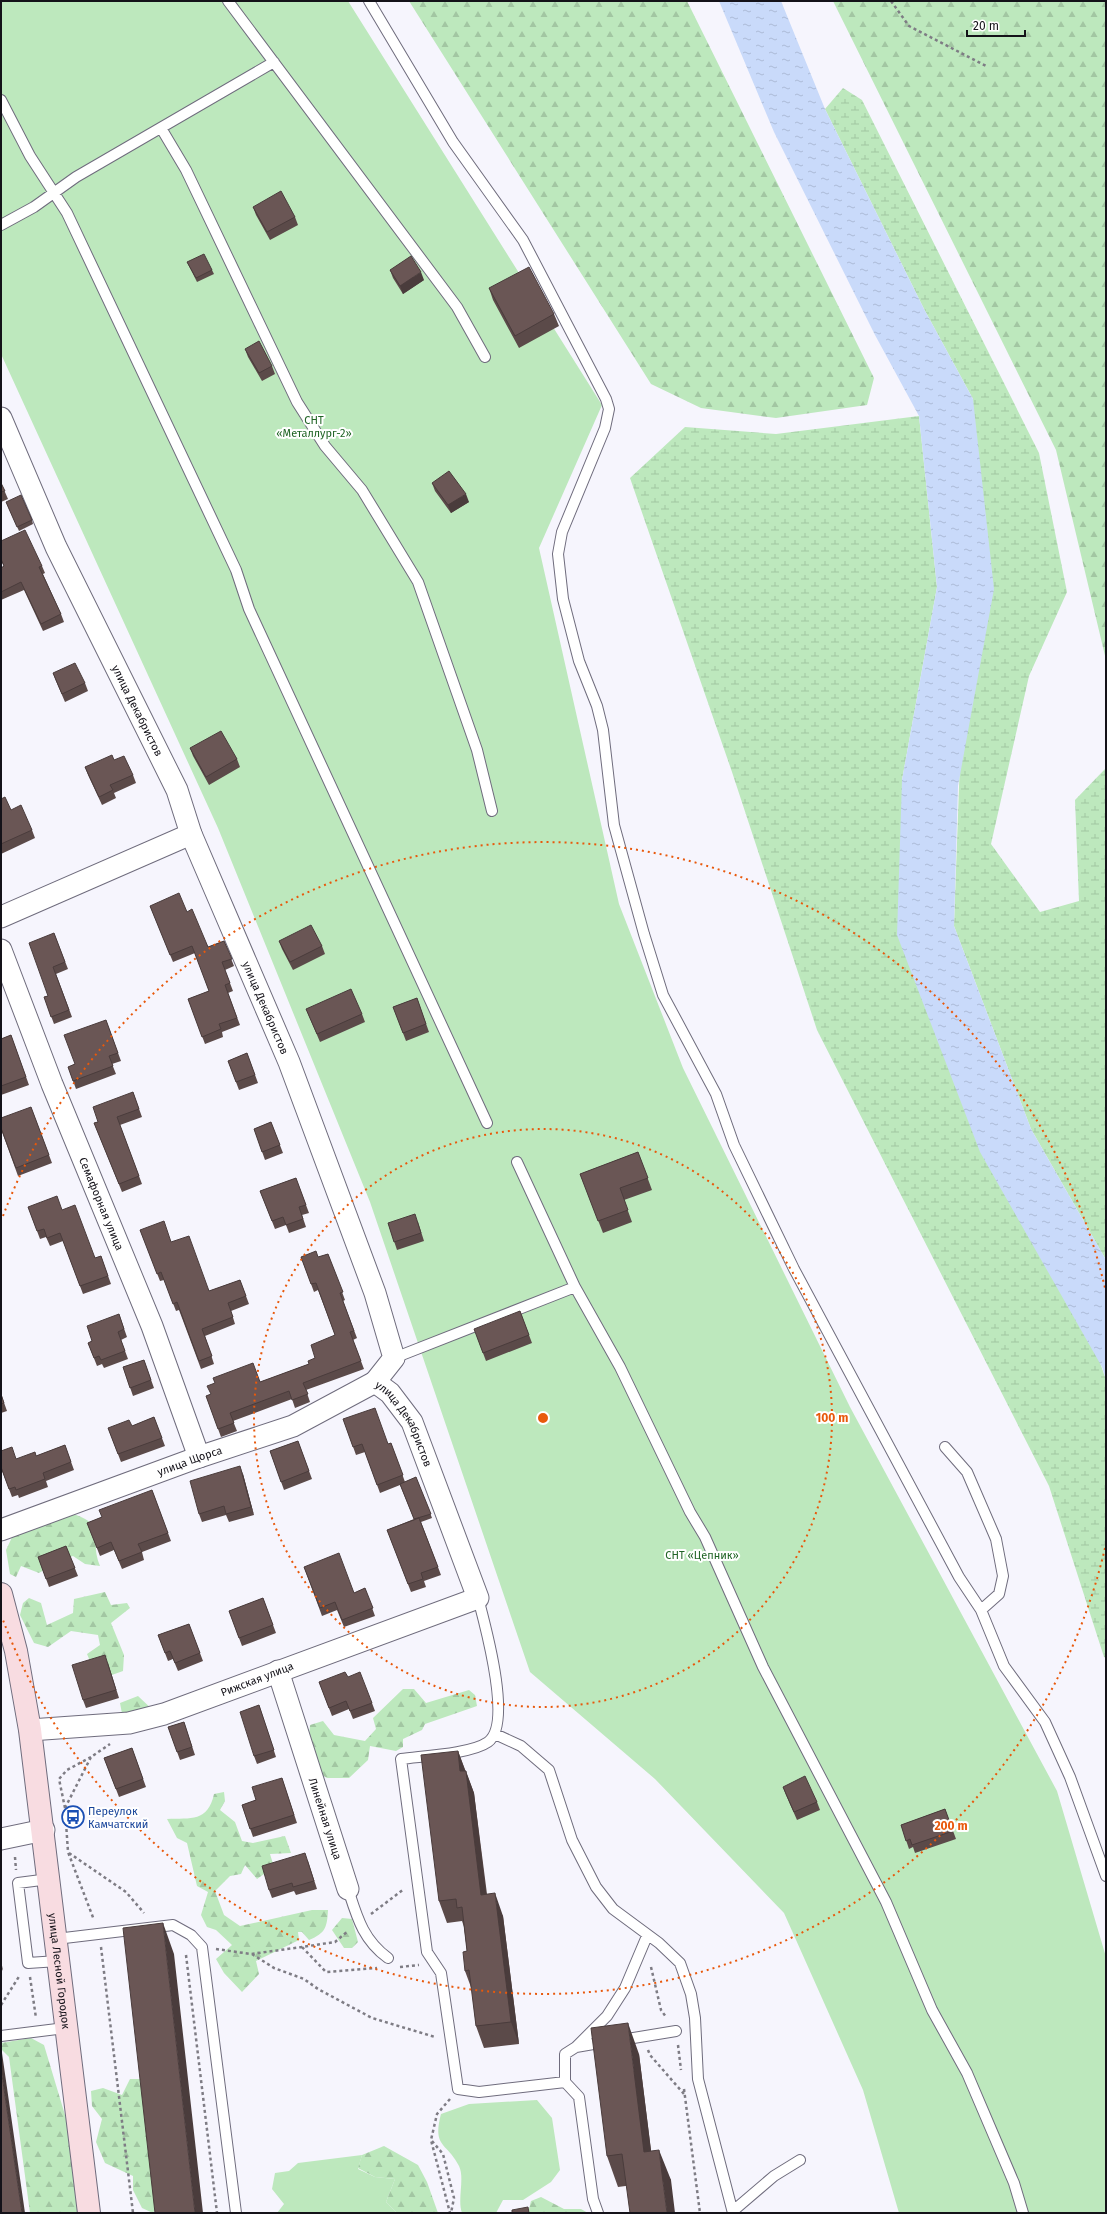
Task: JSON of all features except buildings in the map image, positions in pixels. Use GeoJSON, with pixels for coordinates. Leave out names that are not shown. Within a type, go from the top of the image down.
{"type":"FeatureCollection","features":[{"type":"Feature","properties":{"kind":"street","name":"улица Декабристов"},"geometry":{"type":"LineString","coordinates":[[1,418],[56,547],[177,790],[191,834],[290,1062],[375,1293],[394,1358],[375,1382],[390,1393],[412,1422],[478,1598]]}},
{"type":"Feature","properties":{"kind":"street"},"geometry":{"type":"LineString","coordinates":[[1,917],[191,834]]}},
{"type":"Feature","properties":{"kind":"street","name":"Семафорная улица"},"geometry":{"type":"LineString","coordinates":[[1,950],[52,1084],[152,1326],[199,1457]]}},
{"type":"Feature","properties":{"kind":"street","name":"улица Щорса"},"geometry":{"type":"LineString","coordinates":[[1,1530],[199,1457],[293,1426],[375,1382]]}},
{"type":"Feature","properties":{"kind":"street","name":"улица Лесной Городок"},"geometry":{"type":"LineString","coordinates":[[1,1594],[16,1651],[30,1730],[44,1830],[65,2028],[89,2213]]}},
{"type":"Feature","properties":{"kind":"street","name":"Рижская улица"},"geometry":{"type":"LineString","coordinates":[[30,1730],[129,1723],[164,1714],[478,1598]]}},
{"type":"Feature","properties":{"kind":"street","name":"Линейная улица"},"geometry":{"type":"LineString","coordinates":[[278,1671],[348,1889]]}},
{"type":"Feature","properties":{"kind":"street"},"geometry":{"type":"LineString","coordinates":[[6,1838],[44,1830]]}},
{"type":"Feature","properties":{"kind":"lane"},"geometry":{"type":"LineString","coordinates":[[228,1],[456,307],[485,357]]}},
{"type":"Feature","properties":{"kind":"lane"},"geometry":{"type":"LineString","coordinates":[[370,1],[453,142],[523,240],[610,409],[605,428],[562,532],[558,554],[563,599],[578,661],[597,706],[604,730],[614,825],[644,934],[663,995],[716,1094],[734,1145],[791,1262],[959,1577],[981,1610],[1004,1666],[1045,1722],[1070,1777],[1106,1876]]}},
{"type":"Feature","properties":{"kind":"lane"},"geometry":{"type":"LineString","coordinates":[[1,225],[34,207],[76,177],[274,62]]}},
{"type":"Feature","properties":{"kind":"lane"},"geometry":{"type":"LineString","coordinates":[[1,100],[30,156],[67,213],[236,570],[249,609],[486,1123]]}},
{"type":"Feature","properties":{"kind":"lane"},"geometry":{"type":"LineString","coordinates":[[161,128],[186,170],[297,402],[325,446],[362,490],[418,582],[477,750],[492,811]]}},
{"type":"Feature","properties":{"kind":"lane"},"geometry":{"type":"LineString","coordinates":[[517,1162],[575,1287],[620,1367],[690,1512],[705,1537],[763,1667],[886,1902],[932,2010],[967,2073],[1014,2183],[1023,2213]]}},
{"type":"Feature","properties":{"kind":"lane"},"geometry":{"type":"LineString","coordinates":[[394,1358],[575,1287]]}},
{"type":"Feature","properties":{"kind":"lane"},"geometry":{"type":"LineString","coordinates":[[944,1447],[967,1472],[996,1539],[1003,1576],[999,1594],[981,1610]]}},
{"type":"Feature","properties":{"kind":"lane"},"geometry":{"type":"LineString","coordinates":[[478,1598],[494,1662],[498,1701],[495,1734],[487,1743],[468,1750],[401,1759],[427,1952],[441,1973],[458,2089],[478,2092],[565,2082]]}},
{"type":"Feature","properties":{"kind":"lane"},"geometry":{"type":"LineString","coordinates":[[495,1734],[521,1746],[549,1770],[572,1840],[596,1887],[613,1909],[646,1936],[658,1943],[680,1963],[691,1994],[696,2018],[698,2079],[733,2212],[774,2176],[800,2160]]}},
{"type":"Feature","properties":{"kind":"lane"},"geometry":{"type":"LineString","coordinates":[[49,1879],[18,1883],[28,1963],[58,1961]]}},
{"type":"Feature","properties":{"kind":"lane","name":"Линейная улица"},"geometry":{"type":"LineString","coordinates":[[348,1889],[359,1922],[375,1948],[388,1958]]}},
{"type":"Feature","properties":{"kind":"lane"},"geometry":{"type":"LineString","coordinates":[[56,1939],[173,1925],[191,1934],[202,1947],[236,2213]]}},
{"type":"Feature","properties":{"kind":"lane"},"geometry":{"type":"LineString","coordinates":[[598,2213],[592,2191],[579,2097],[565,2082],[565,2054],[576,2047],[607,2016],[622,1994],[646,1936]]}},
{"type":"Feature","properties":{"kind":"lane"},"geometry":{"type":"LineString","coordinates":[[1,2036],[65,2028]]}},
{"type":"Feature","properties":{"kind":"lane"},"geometry":{"type":"LineString","coordinates":[[576,2047],[676,2031]]}},
{"type":"Feature","properties":{"kind":"path"},"geometry":{"type":"LineString","coordinates":[[891,1],[909,26],[988,67]]}},
{"type":"Feature","properties":{"kind":"path"},"geometry":{"type":"LineString","coordinates":[[129,1723],[108,1746],[67,1770],[59,1779],[65,1808],[68,1852],[99,1934],[133,2213]]}},
{"type":"Feature","properties":{"kind":"path"},"geometry":{"type":"LineString","coordinates":[[65,1808],[91,1757]]}},
{"type":"Feature","properties":{"kind":"path"},"geometry":{"type":"LineString","coordinates":[[6,1838],[18,1883]]}},
{"type":"Feature","properties":{"kind":"path"},"geometry":{"type":"LineString","coordinates":[[68,1852],[126,1892],[155,1927]]}},
{"type":"Feature","properties":{"kind":"path"},"geometry":{"type":"LineString","coordinates":[[202,1947],[251,1954],[335,1942],[359,1922],[386,1905],[417,1878]]}},
{"type":"Feature","properties":{"kind":"path"},"geometry":{"type":"LineString","coordinates":[[646,1936],[652,1980],[661,2010],[676,2031],[682,2074]]}},
{"type":"Feature","properties":{"kind":"path"},"geometry":{"type":"LineString","coordinates":[[100,1946],[108,1945]]}},
{"type":"Feature","properties":{"kind":"path"},"geometry":{"type":"LineString","coordinates":[[302,1947],[326,1972],[380,1968]]}},
{"type":"Feature","properties":{"kind":"path"},"geometry":{"type":"LineString","coordinates":[[186,1952],[217,2213]]}},
{"type":"Feature","properties":{"kind":"path"},"geometry":{"type":"LineString","coordinates":[[251,1954],[274,1968],[304,1978],[318,1989],[372,2018],[451,2042]]}},
{"type":"Feature","properties":{"kind":"path"},"geometry":{"type":"LineString","coordinates":[[1,2005],[28,1963]]}},
{"type":"Feature","properties":{"kind":"path"},"geometry":{"type":"LineString","coordinates":[[28,1963],[38,2031]]}},
{"type":"Feature","properties":{"kind":"path"},"geometry":{"type":"LineString","coordinates":[[396,1967],[435,1964]]}},
{"type":"Feature","properties":{"kind":"path"},"geometry":{"type":"LineString","coordinates":[[643,2036],[650,2055],[685,2096]]}},
{"type":"Feature","properties":{"kind":"path"},"geometry":{"type":"LineString","coordinates":[[683,2081],[700,2213]]}},
{"type":"Feature","properties":{"kind":"path"},"geometry":{"type":"LineString","coordinates":[[451,2213],[431,2140],[437,2114],[458,2089]]}},
{"type":"Feature","properties":{"kind":"path"},"geometry":{"type":"LineString","coordinates":[[431,2140],[443,2154],[454,2198],[451,2213]]}},
{"type":"Feature","properties":{"kind":"green space"},"geometry":{"type":"Polygon","coordinates":[[[1,1],[348,1],[602,405],[539,548],[619,904],[683,1068],[850,1407],[1057,1791],[1106,1957],[1106,2213],[899,2213],[863,2090],[784,1913],[655,1779],[530,1672],[370,1202],[218,828],[1,354],[1,1]]]}},
{"type":"Feature","properties":{"kind":"green space"},"geometry":{"type":"Polygon","coordinates":[[[409,1],[687,1],[874,378],[867,405],[776,418],[701,408],[651,384],[409,1]]]}},
{"type":"Feature","properties":{"kind":"green space"},"geometry":{"type":"Polygon","coordinates":[[[833,1],[1106,1],[1106,660],[1056,450],[833,1]]]}},
{"type":"Feature","properties":{"kind":"green space"},"geometry":{"type":"Polygon","coordinates":[[[843,88],[862,100],[1039,453],[1067,592],[1029,676],[991,844],[1040,912],[1079,901],[1075,800],[1106,768],[1106,1260],[1031,1129],[954,926],[973,399],[924,309],[825,109],[843,88]]]}},
{"type":"Feature","properties":{"kind":"green space"},"geometry":{"type":"Polygon","coordinates":[[[919,416],[937,587],[902,780],[1106,1380],[1106,1658],[1104,1657],[1049,1486],[817,1030],[732,772],[630,478],[685,427],[776,434],[919,416]]]}},
{"type":"Feature","properties":{"kind":"green space"},"geometry":{"type":"Polygon","coordinates":[[[67,1512],[90,1522],[94,1527],[96,1533],[97,1555],[100,1566],[85,1564],[73,1556],[59,1561],[39,1573],[21,1566],[16,1577],[10,1574],[6,1550],[14,1533],[67,1512]]]}},
{"type":"Feature","properties":{"kind":"green space"},"geometry":{"type":"Polygon","coordinates":[[[105,1592],[111,1605],[127,1603],[130,1608],[111,1623],[124,1655],[123,1671],[109,1676],[95,1673],[87,1654],[100,1645],[98,1635],[71,1631],[48,1647],[34,1643],[20,1615],[23,1603],[29,1598],[41,1603],[47,1625],[73,1613],[74,1599],[105,1592]]]}},
{"type":"Feature","properties":{"kind":"green space"},"geometry":{"type":"Polygon","coordinates":[[[403,1689],[414,1689],[426,1703],[469,1690],[475,1695],[477,1706],[425,1724],[422,1730],[403,1739],[403,1747],[396,1751],[370,1746],[368,1760],[349,1778],[327,1778],[298,1761],[309,1737],[310,1725],[323,1721],[334,1735],[365,1741],[376,1729],[373,1718],[403,1689]]]}},
{"type":"Feature","properties":{"kind":"green space"},"geometry":{"type":"Polygon","coordinates":[[[138,1696],[155,1712],[123,1719],[120,1703],[138,1696]]]}},
{"type":"Feature","properties":{"kind":"green space"},"geometry":{"type":"Polygon","coordinates":[[[224,1792],[225,1801],[220,1810],[235,1822],[242,1841],[253,1843],[285,1836],[291,1853],[270,1854],[274,1867],[257,1879],[245,1865],[241,1874],[230,1876],[215,1891],[224,1915],[240,1926],[312,1910],[328,1910],[326,1925],[319,1935],[309,1940],[302,1932],[298,1932],[299,1940],[256,1961],[259,1974],[242,1992],[224,1973],[216,1959],[232,1945],[216,1930],[207,1927],[201,1915],[208,1892],[197,1886],[187,1843],[177,1838],[167,1819],[197,1817],[208,1810],[214,1794],[224,1792]]]}},
{"type":"Feature","properties":{"kind":"green space"},"geometry":{"type":"Polygon","coordinates":[[[342,1918],[352,1919],[358,1942],[352,1948],[344,1948],[332,1930],[342,1918]]]}},
{"type":"Feature","properties":{"kind":"green space"},"geometry":{"type":"Polygon","coordinates":[[[31,2038],[44,2045],[71,2135],[80,2213],[30,2213],[9,2057],[1,2049],[1,2043],[31,2038]]]}},
{"type":"Feature","properties":{"kind":"green space"},"geometry":{"type":"Polygon","coordinates":[[[130,2079],[144,2079],[160,2201],[153,2213],[142,2208],[133,2190],[133,2176],[105,2163],[96,2142],[102,2119],[92,2106],[91,2091],[103,2088],[122,2095],[130,2079]]]}},
{"type":"Feature","properties":{"kind":"green space"},"geometry":{"type":"Polygon","coordinates":[[[537,2100],[552,2118],[560,2170],[551,2182],[523,2200],[503,2200],[496,2213],[462,2213],[460,2202],[461,2171],[454,2158],[442,2144],[440,2139],[438,2133],[441,2114],[469,2104],[537,2100]]]}},
{"type":"Feature","properties":{"kind":"green space"},"geometry":{"type":"Polygon","coordinates":[[[384,2146],[418,2165],[427,2182],[438,2213],[397,2213],[386,2202],[395,2179],[375,2177],[358,2168],[362,2155],[384,2146]]]}},
{"type":"Feature","properties":{"kind":"green space"},"geometry":{"type":"Polygon","coordinates":[[[362,2155],[358,2169],[375,2177],[395,2179],[386,2202],[397,2213],[277,2213],[284,2204],[272,2189],[275,2173],[289,2171],[298,2163],[362,2155]]]}},
{"type":"Feature","properties":{"kind":"green space"},"geometry":{"type":"Polygon","coordinates":[[[541,2197],[564,2209],[581,2209],[588,2213],[528,2213],[531,2201],[541,2197]]]}},
{"type":"Feature","properties":{"kind":"water"},"geometry":{"type":"Polygon","coordinates":[[[719,1],[781,1],[825,109],[924,309],[973,399],[994,589],[958,786],[954,926],[1031,1129],[1106,1260],[1106,1380],[1102,1367],[980,1152],[897,935],[902,780],[937,587],[919,416],[875,335],[774,132],[719,1]]]}},
{"type":"Feature","properties":{"kind":"place","name":"Переулок Камчатский"},"geometry":{"type":"Point","coordinates":[73,1817]}},
{"type":"Feature","properties":{"kind":"park label","name":"СНТ «Металлург-2»"},"geometry":{"type":"Point","coordinates":[314,426]}},
{"type":"Feature","properties":{"kind":"park label","name":"СНТ «Цепник»"},"geometry":{"type":"Point","coordinates":[702,1555]}}]}
